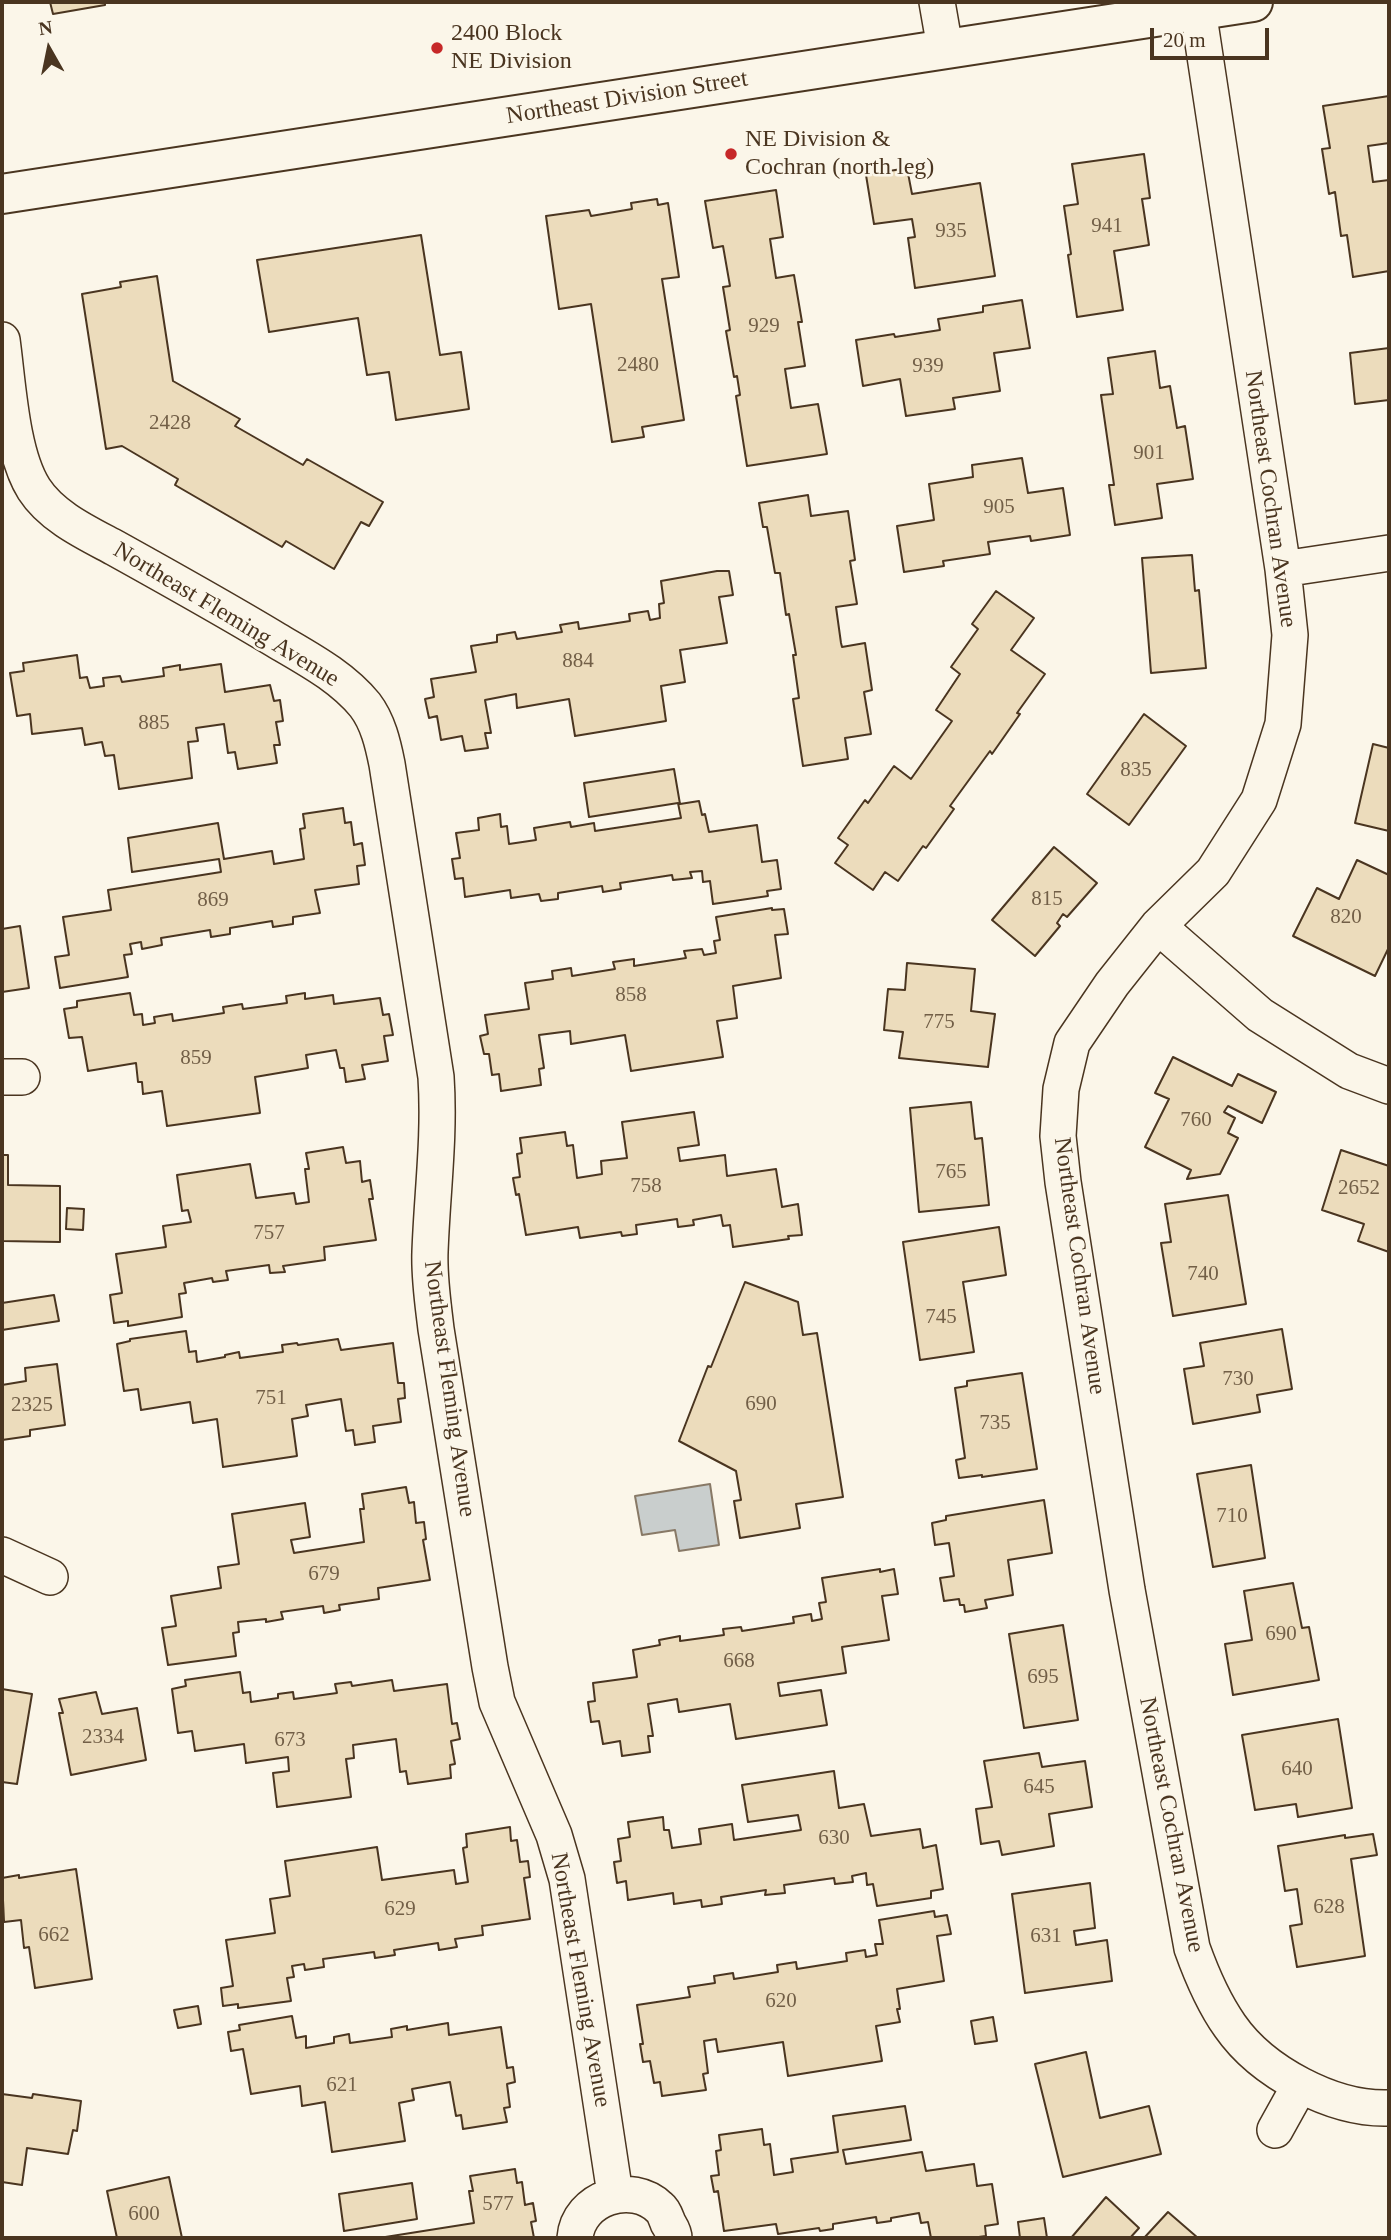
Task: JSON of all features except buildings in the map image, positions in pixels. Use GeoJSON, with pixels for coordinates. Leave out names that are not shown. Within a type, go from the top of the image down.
{"type":"FeatureCollection","features":[{"type":"Feature","properties":{"kind":"main road","name":"Northeast Division Street"},"geometry":{"type":"LineString","coordinates":[[2,194],[1253,2]]}},
{"type":"Feature","properties":{"kind":"street"},"geometry":{"type":"LineString","coordinates":[[937,2],[945,48]]}},
{"type":"Feature","properties":{"kind":"street","name":"Northeast Cochran Avenue"},"geometry":{"type":"LineString","coordinates":[[1198,10],[1283,569],[1290,635],[1283,724],[1259,800],[1213,872],[1158,926],[1112,984],[1072,1043],[1060,1101],[1058,1136],[1127,1590],[1192,1948],[1208,1991],[1231,2028],[1263,2061],[1300,2085],[1341,2101],[1389,2108]]}},
{"type":"Feature","properties":{"kind":"street","name":"Northeast Fleming Avenue"},"geometry":{"type":"LineString","coordinates":[[2,340],[15,433],[23,465],[34,489],[52,510],[87,533],[244,620],[337,677],[366,707],[380,732],[436,1077],[438,1115],[430,1285],[490,1667],[498,1702],[554,1835],[567,1878],[615,2194]]}},
{"type":"Feature","properties":{"kind":"street"},"geometry":{"type":"LineString","coordinates":[[1283,569],[1389,553]]}},
{"type":"Feature","properties":{"kind":"street"},"geometry":{"type":"LineString","coordinates":[[1158,926],[1260,1015],[1349,1071],[1389,1086]]}},
{"type":"Feature","properties":{"kind":"street"},"geometry":{"type":"LineString","coordinates":[[2,1555],[50,1577]]}},
{"type":"Feature","properties":{"kind":"street"},"geometry":{"type":"LineString","coordinates":[[1275,2130],[1300,2085]]}},
{"type":"Feature","properties":{"kind":"street"},"geometry":{"type":"LineString","coordinates":[[575,2238],[575,2230],[591,2206],[615,2194],[640,2196],[661,2208],[674,2238]]}},
{"type":"Feature","properties":{"kind":"shaded area"},"geometry":{"type":"Polygon","coordinates":[[[710,1484],[719,1545],[679,1551],[675,1530],[642,1535],[635,1496],[710,1484]]]}},
{"type":"Feature","properties":{"kind":"place","name":"2400 Block NE Division"},"geometry":{"type":"Point","coordinates":[437,48]}},
{"type":"Feature","properties":{"kind":"place","name":"NE Division & Cochran (north leg)"},"geometry":{"type":"Point","coordinates":[731,154]}}]}
